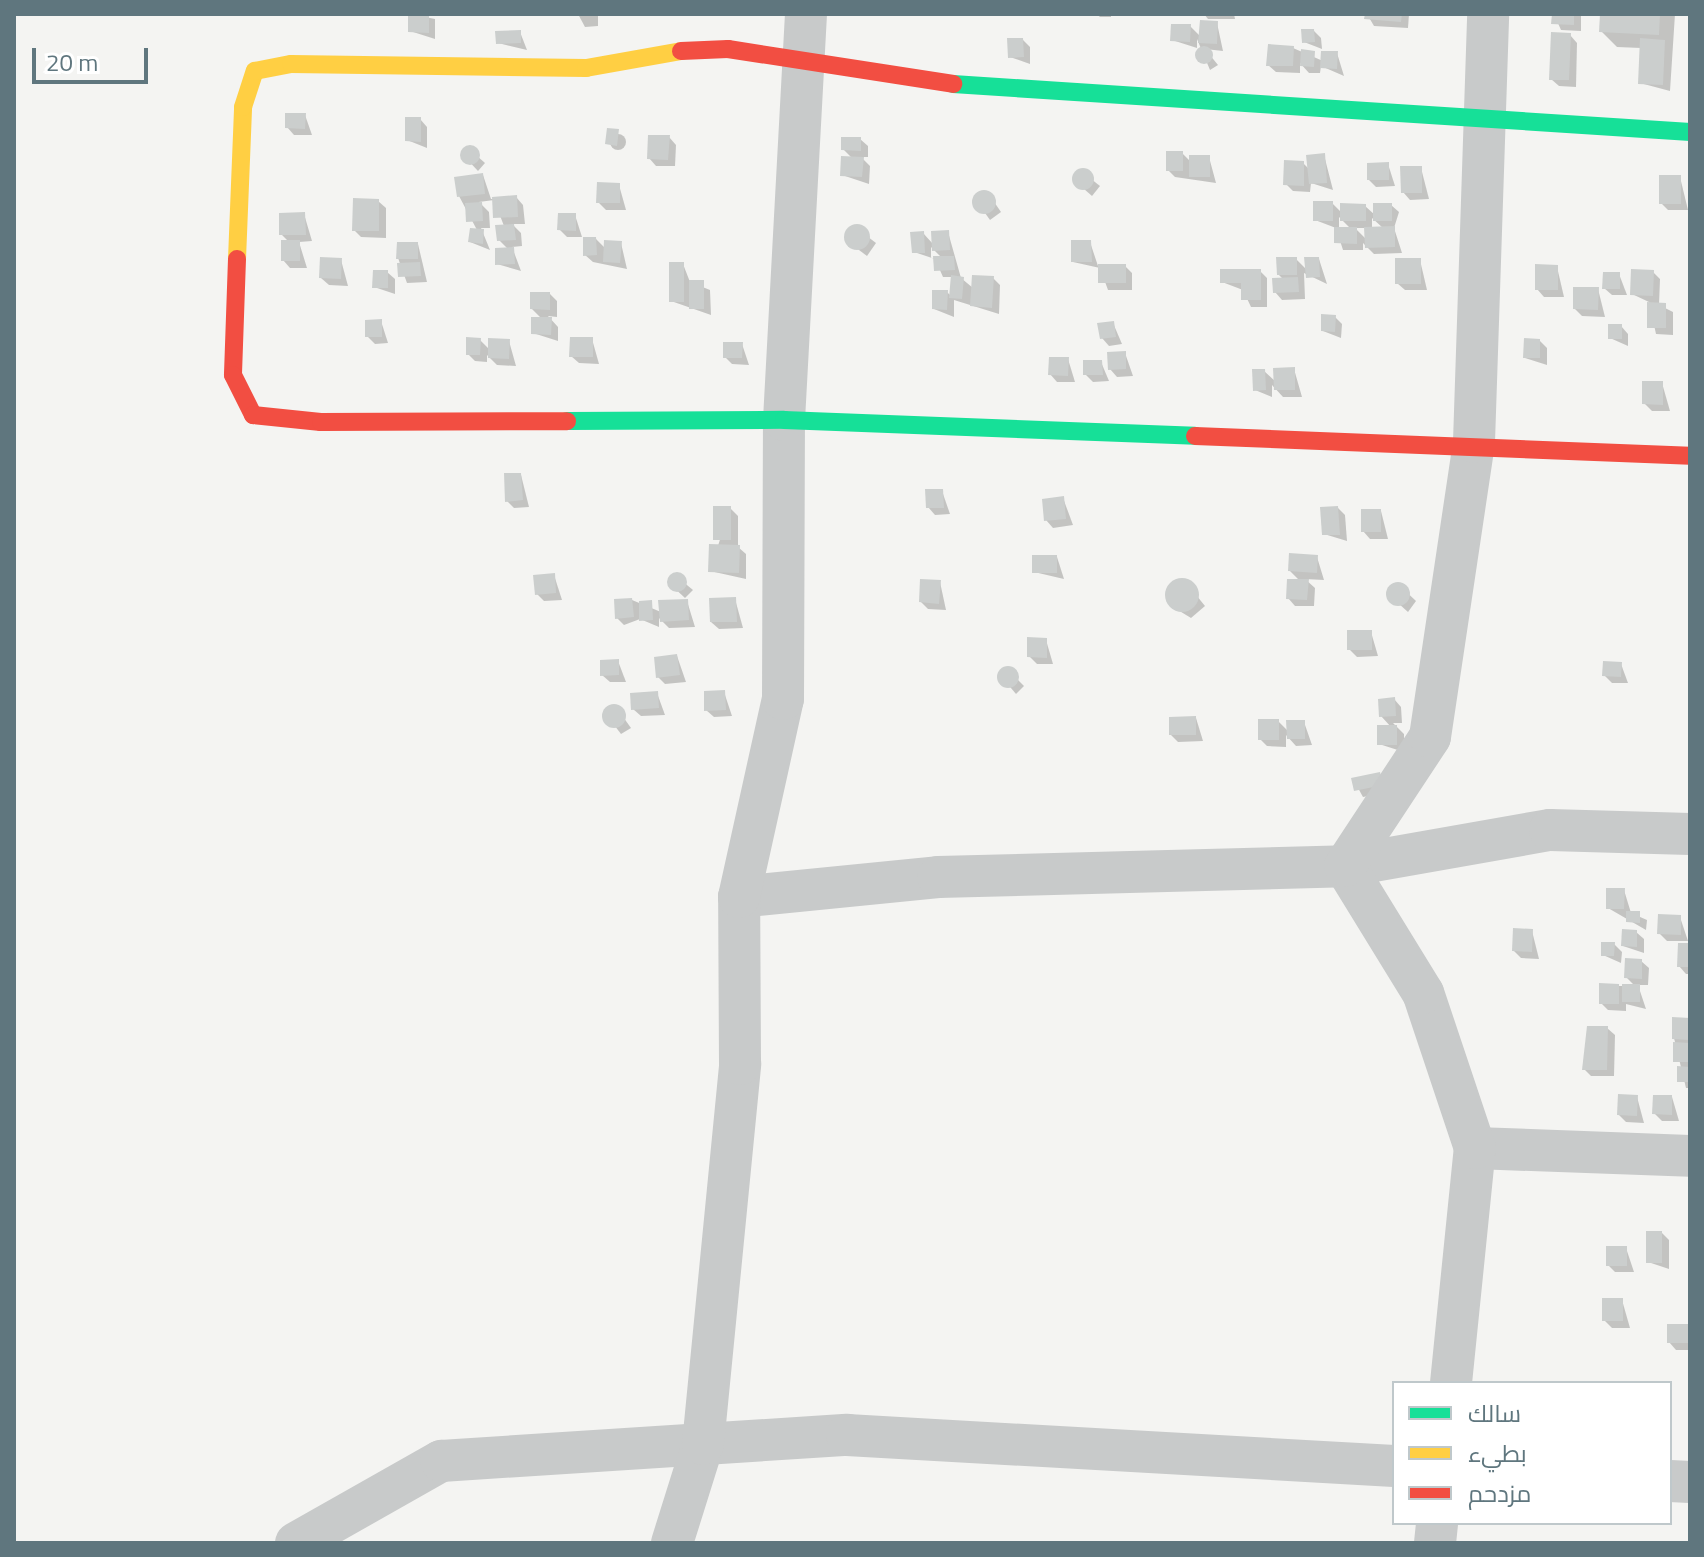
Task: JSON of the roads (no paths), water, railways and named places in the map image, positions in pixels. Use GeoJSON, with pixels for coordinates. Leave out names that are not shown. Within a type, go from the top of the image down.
{"type":"FeatureCollection","features":[{"type":"Feature","properties":{"kind":"street"},"geometry":{"type":"LineString","coordinates":[[672,1543],[703,1444],[740,1064],[739,897],[783,699],[784,420],[806,14]]}},
{"type":"Feature","properties":{"kind":"street"},"geometry":{"type":"LineString","coordinates":[[1345,866],[1430,737],[1474,442],[1487,122],[1488,14]]}},
{"type":"Feature","properties":{"kind":"street"},"geometry":{"type":"LineString","coordinates":[[1690,132],[1487,122],[899,80],[728,49],[648,53],[586,68],[291,64],[255,71],[243,107],[233,375],[253,415],[321,422],[784,420],[1474,442],[1690,456]]}},
{"type":"Feature","properties":{"kind":"street"},"geometry":{"type":"LineString","coordinates":[[739,897],[938,877],[1345,866],[1550,830],[1690,834]]}},
{"type":"Feature","properties":{"kind":"street"},"geometry":{"type":"LineString","coordinates":[[1345,866],[1423,993],[1475,1148],[1451,1381]]}},
{"type":"Feature","properties":{"kind":"street"},"geometry":{"type":"LineString","coordinates":[[1475,1148],[1690,1156]]}},
{"type":"Feature","properties":{"kind":"street"},"geometry":{"type":"LineString","coordinates":[[296,1543],[441,1461],[847,1435],[1392,1466]]}}]}
